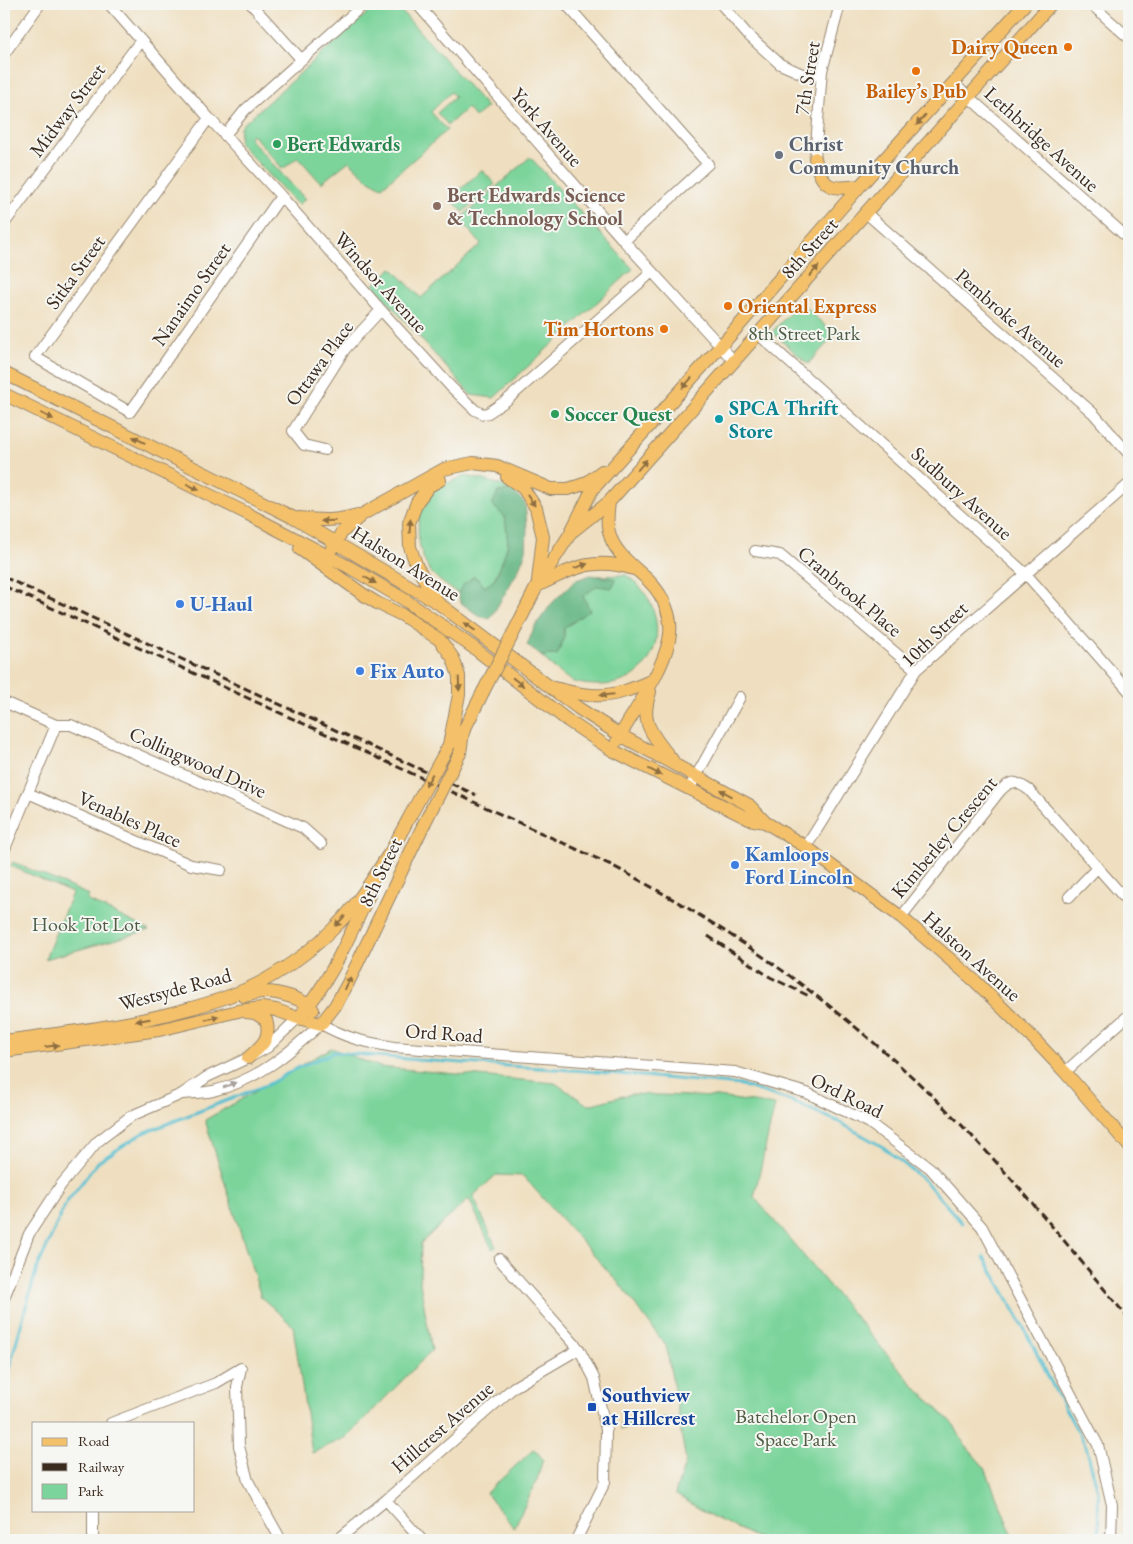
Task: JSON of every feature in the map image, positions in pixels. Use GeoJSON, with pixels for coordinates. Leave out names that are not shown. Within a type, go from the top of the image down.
{"type":"FeatureCollection","features":[{"type":"Feature","properties":{"kind":"main road","name":"8th Street"},"geometry":{"type":"LineString","coordinates":[[321,1024],[335,1006],[347,985],[460,753],[463,732],[518,622],[537,586],[570,534],[592,490],[860,186],[1025,4]]}},
{"type":"Feature","properties":{"kind":"main road","name":"8th Street"},"geometry":{"type":"LineString","coordinates":[[570,534],[609,502],[1051,4]]}},
{"type":"Feature","properties":{"kind":"main road"},"geometry":{"type":"LineString","coordinates":[[815,158],[818,171],[825,182],[832,187],[841,189],[860,186]]}},
{"type":"Feature","properties":{"kind":"main road","name":"Halston Avenue"},"geometry":{"type":"LineString","coordinates":[[4,373],[292,517],[336,542],[438,603],[578,708],[620,735],[749,806],[765,822],[806,847],[901,917],[993,998],[1065,1072],[1129,1146]]}},
{"type":"Feature","properties":{"kind":"main road","name":"Halston Avenue"},"geometry":{"type":"LineString","coordinates":[[4,394],[328,556],[405,600],[474,648],[567,720],[612,750],[750,819],[765,822]]}},
{"type":"Feature","properties":{"kind":"main road"},"geometry":{"type":"LineString","coordinates":[[328,556],[342,532],[363,514],[444,469],[473,463],[497,466],[551,489],[568,489],[586,483],[622,456]]}},
{"type":"Feature","properties":{"kind":"main road"},"geometry":{"type":"LineString","coordinates":[[438,603],[417,567],[410,547],[409,523],[417,502],[429,486],[462,470],[486,470],[504,475],[523,488],[532,501],[536,508],[543,537],[537,586]]}},
{"type":"Feature","properties":{"kind":"main road"},"geometry":{"type":"LineString","coordinates":[[609,502],[607,514],[609,533],[618,550],[650,582],[662,599],[670,619],[670,638],[665,658],[612,750]]}},
{"type":"Feature","properties":{"kind":"main road"},"geometry":{"type":"LineString","coordinates":[[246,514],[323,564],[364,595],[402,615],[440,640],[453,658],[459,676],[460,695],[449,745]]}},
{"type":"Feature","properties":{"kind":"main road"},"geometry":{"type":"LineString","coordinates":[[292,517],[319,521],[336,521],[363,514]]}},
{"type":"Feature","properties":{"kind":"main road"},"geometry":{"type":"LineString","coordinates":[[537,586],[590,563],[606,563],[635,569]]}},
{"type":"Feature","properties":{"kind":"main road"},"geometry":{"type":"LineString","coordinates":[[551,688],[592,696],[611,695],[631,690],[653,680]]}},
{"type":"Feature","properties":{"kind":"main road"},"geometry":{"type":"LineString","coordinates":[[653,680],[646,705],[647,722],[655,737],[677,766]]}},
{"type":"Feature","properties":{"kind":"main road","name":"8th Street"},"geometry":{"type":"LineString","coordinates":[[298,1018],[310,1005],[330,974],[389,854],[449,745],[463,732]]}},
{"type":"Feature","properties":{"kind":"main road","name":"Westsyde Road"},"geometry":{"type":"LineString","coordinates":[[4,1040],[113,1026],[156,1018],[207,1004],[243,991],[294,961],[317,944],[359,900],[389,854]]}},
{"type":"Feature","properties":{"kind":"main road"},"geometry":{"type":"LineString","coordinates":[[207,1004],[263,992],[279,993],[310,1005],[321,1024]]}},
{"type":"Feature","properties":{"kind":"main road","name":"Westsyde Road"},"geometry":{"type":"LineString","coordinates":[[4,1051],[160,1030],[238,1011],[262,1008],[276,1010],[321,1024]]}},
{"type":"Feature","properties":{"kind":"main road"},"geometry":{"type":"LineString","coordinates":[[238,1011],[255,1013],[266,1020],[268,1027],[263,1043],[248,1058]]}},
{"type":"Feature","properties":{"kind":"street"},"geometry":{"type":"LineString","coordinates":[[4,54],[40,4]]}},
{"type":"Feature","properties":{"kind":"street","name":"Windsor Avenue"},"geometry":{"type":"LineString","coordinates":[[109,4],[451,387],[475,410],[483,414],[488,413],[507,400],[652,272]]}},
{"type":"Feature","properties":{"kind":"street"},"geometry":{"type":"LineString","coordinates":[[251,4],[301,59]]}},
{"type":"Feature","properties":{"kind":"street"},"geometry":{"type":"LineString","coordinates":[[225,135],[244,110],[364,4]]}},
{"type":"Feature","properties":{"kind":"street","name":"York Avenue"},"geometry":{"type":"LineString","coordinates":[[417,4],[624,241],[734,361]]}},
{"type":"Feature","properties":{"kind":"street"},"geometry":{"type":"LineString","coordinates":[[566,4],[708,164],[624,241]]}},
{"type":"Feature","properties":{"kind":"street"},"geometry":{"type":"LineString","coordinates":[[721,4],[747,34],[780,64],[807,76],[822,71]]}},
{"type":"Feature","properties":{"kind":"street","name":"7th Street"},"geometry":{"type":"LineString","coordinates":[[815,158],[822,71],[840,4]]}},
{"type":"Feature","properties":{"kind":"street"},"geometry":{"type":"LineString","coordinates":[[1091,4],[1129,38]]}},
{"type":"Feature","properties":{"kind":"street","name":"Midway Street"},"geometry":{"type":"LineString","coordinates":[[4,224],[141,40]]}},
{"type":"Feature","properties":{"kind":"street","name":"Lethbridge Avenue"},"geometry":{"type":"LineString","coordinates":[[954,84],[1129,239]]}},
{"type":"Feature","properties":{"kind":"street","name":"Sitka Street"},"geometry":{"type":"LineString","coordinates":[[130,412],[35,357],[209,118]]}},
{"type":"Feature","properties":{"kind":"street","name":"Nanaimo Street"},"geometry":{"type":"LineString","coordinates":[[130,412],[281,196]]}},
{"type":"Feature","properties":{"kind":"street","name":"Pembroke Avenue"},"geometry":{"type":"LineString","coordinates":[[866,213],[1093,412],[1129,454]]}},
{"type":"Feature","properties":{"kind":"street","name":"Ottawa Place"},"geometry":{"type":"LineString","coordinates":[[325,450],[304,445],[292,431],[345,349],[381,310]]}},
{"type":"Feature","properties":{"kind":"street","name":"Sudbury Avenue"},"geometry":{"type":"LineString","coordinates":[[758,334],[1026,574],[1129,691]]}},
{"type":"Feature","properties":{"kind":"street","name":"10th Street"},"geometry":{"type":"LineString","coordinates":[[806,847],[916,670],[1129,484]]}},
{"type":"Feature","properties":{"kind":"street","name":"Cranbrook Place"},"geometry":{"type":"LineString","coordinates":[[755,551],[780,555],[916,670]]}},
{"type":"Feature","properties":{"kind":"street"},"geometry":{"type":"LineString","coordinates":[[689,789],[740,697]]}},
{"type":"Feature","properties":{"kind":"street","name":"Collingwood Drive"},"geometry":{"type":"LineString","coordinates":[[4,702],[56,724],[71,725],[303,828],[321,844]]}},
{"type":"Feature","properties":{"kind":"street"},"geometry":{"type":"LineString","coordinates":[[4,851],[56,724]]}},
{"type":"Feature","properties":{"kind":"street","name":"Kimberley Crescent"},"geometry":{"type":"LineString","coordinates":[[901,917],[1000,791],[1006,785],[1013,782],[1029,790],[1129,903]]}},
{"type":"Feature","properties":{"kind":"street","name":"Venables Place"},"geometry":{"type":"LineString","coordinates":[[28,793],[190,865],[221,870]]}},
{"type":"Feature","properties":{"kind":"street"},"geometry":{"type":"LineString","coordinates":[[1069,897],[1098,868]]}},
{"type":"Feature","properties":{"kind":"street"},"geometry":{"type":"LineString","coordinates":[[1065,1072],[1129,1015]]}},
{"type":"Feature","properties":{"kind":"street"},"geometry":{"type":"LineString","coordinates":[[4,1298],[29,1234],[61,1185],[97,1142],[131,1116],[182,1094],[207,1077],[268,1047],[298,1018]]}},
{"type":"Feature","properties":{"kind":"street"},"geometry":{"type":"LineString","coordinates":[[182,1094],[212,1091],[245,1080],[273,1065],[321,1024]]}},
{"type":"Feature","properties":{"kind":"street","name":"Ord Road"},"geometry":{"type":"LineString","coordinates":[[321,1024],[355,1039],[394,1047],[735,1072],[807,1093],[868,1122],[930,1168],[982,1227],[1098,1445],[1112,1505],[1111,1540]]}},
{"type":"Feature","properties":{"kind":"street"},"geometry":{"type":"LineString","coordinates":[[499,1259],[578,1349],[594,1378],[606,1430],[605,1482],[576,1540]]}},
{"type":"Feature","properties":{"kind":"street","name":"Hillcrest Avenue"},"geometry":{"type":"LineString","coordinates":[[335,1540],[386,1500],[514,1387],[578,1349]]}},
{"type":"Feature","properties":{"kind":"street"},"geometry":{"type":"LineString","coordinates":[[114,1422],[216,1383],[241,1368],[237,1387],[239,1446],[248,1481],[281,1540]]}},
{"type":"Feature","properties":{"kind":"street"},"geometry":{"type":"LineString","coordinates":[[386,1500],[422,1540]]}},
{"type":"Feature","properties":{"kind":"street"},"geometry":{"type":"LineString","coordinates":[[92,1540],[93,1512]]}},
{"type":"Feature","properties":{"kind":"green space"},"geometry":{"type":"Polygon","coordinates":[[[395,4],[487,107],[475,117],[467,108],[448,125],[437,113],[455,97],[451,92],[431,112],[447,130],[382,187],[369,180],[349,161],[321,183],[298,157],[283,169],[252,134],[249,138],[305,199],[298,205],[239,143],[240,127],[374,7],[395,4]]]}},
{"type":"Feature","properties":{"kind":"green space"},"geometry":{"type":"Polygon","coordinates":[[[530,157],[633,269],[494,398],[471,395],[373,285],[392,268],[421,298],[481,244],[460,219],[530,157]]]}},
{"type":"Feature","properties":{"kind":"green space"},"geometry":{"type":"Polygon","coordinates":[[[482,170],[495,184],[463,212],[450,198],[482,170]]]}},
{"type":"Feature","properties":{"kind":"green space","name":"8th Street Park"},"geometry":{"type":"Polygon","coordinates":[[[800,302],[835,335],[808,364],[772,332],[800,302]]]}},
{"type":"Feature","properties":{"kind":"green space"},"geometry":{"type":"Polygon","coordinates":[[[465,476],[489,481],[512,490],[498,492],[506,517],[508,544],[493,581],[485,587],[478,579],[463,585],[458,593],[431,572],[422,553],[418,530],[419,518],[426,498],[433,490],[440,486],[465,476]]]}},
{"type":"Feature","properties":{"kind":"green space"},"geometry":{"type":"Polygon","coordinates":[[[512,490],[525,503],[526,551],[518,571],[490,619],[479,616],[460,602],[458,593],[463,585],[474,576],[485,587],[494,580],[508,544],[505,517],[492,505],[498,492],[512,490]]]}},
{"type":"Feature","properties":{"kind":"green space"},"geometry":{"type":"Polygon","coordinates":[[[591,575],[616,579],[612,588],[597,586],[583,596],[590,610],[564,628],[564,639],[557,655],[541,656],[527,645],[535,626],[553,602],[576,580],[591,575]]]}},
{"type":"Feature","properties":{"kind":"green space"},"geometry":{"type":"Polygon","coordinates":[[[626,575],[642,589],[652,606],[656,625],[655,643],[649,660],[637,673],[620,682],[594,685],[570,680],[541,656],[557,655],[564,639],[564,628],[575,621],[583,596],[597,586],[616,579],[597,576],[626,575]]]}},
{"type":"Feature","properties":{"kind":"green space","name":"Hook Tot Lot"},"geometry":{"type":"Polygon","coordinates":[[[13,862],[89,895],[87,900],[149,930],[45,959],[72,893],[11,866],[13,862]]]}},
{"type":"Feature","properties":{"kind":"green space","name":"Batchelor Open Space Park"},"geometry":{"type":"Polygon","coordinates":[[[331,1048],[380,1067],[555,1083],[588,1105],[631,1094],[718,1097],[775,1105],[754,1197],[914,1386],[954,1425],[964,1444],[985,1468],[1016,1540],[762,1540],[713,1517],[675,1494],[686,1461],[679,1422],[621,1429],[621,1424],[679,1417],[666,1346],[623,1288],[523,1176],[496,1175],[473,1196],[496,1247],[492,1249],[469,1199],[421,1243],[420,1283],[432,1350],[347,1437],[312,1453],[293,1326],[261,1297],[205,1120],[331,1048]]]}},
{"type":"Feature","properties":{"kind":"green space"},"geometry":{"type":"Polygon","coordinates":[[[534,1449],[543,1459],[537,1480],[514,1528],[486,1493],[534,1449]]]}},
{"type":"Feature","properties":{"kind":"waterway"},"geometry":{"type":"LineString","coordinates":[[8,1372],[36,1271],[66,1203],[98,1162],[141,1134],[269,1084],[295,1069],[334,1052],[741,1085],[791,1101],[837,1121],[883,1147],[925,1181],[962,1223]]}},
{"type":"Feature","properties":{"kind":"waterway"},"geometry":{"type":"LineString","coordinates":[[984,1257],[1021,1322],[1086,1446],[1098,1492],[1099,1540]]}},
{"type":"Feature","properties":{"kind":"railway"},"geometry":{"type":"LineString","coordinates":[[4,577],[476,795]]}},
{"type":"Feature","properties":{"kind":"railway"},"geometry":{"type":"LineString","coordinates":[[4,586],[611,865],[654,888],[736,939],[776,966],[853,1025],[926,1090],[1006,1173],[1129,1319]]}},
{"type":"Feature","properties":{"kind":"railway"},"geometry":{"type":"LineString","coordinates":[[708,936],[770,977],[809,996]]}},
{"type":"Feature","properties":{"kind":"place","name":"Dairy Queen"},"geometry":{"type":"Point","coordinates":[1068,47]}},
{"type":"Feature","properties":{"kind":"place","name":"Bailey’s Pub"},"geometry":{"type":"Point","coordinates":[916,71]}},
{"type":"Feature","properties":{"kind":"place","name":"Bert Edwards"},"geometry":{"type":"Point","coordinates":[277,144]}},
{"type":"Feature","properties":{"kind":"place","name":"Christ Community Church"},"geometry":{"type":"Point","coordinates":[779,155]}},
{"type":"Feature","properties":{"kind":"place","name":"Bert Edwards Science & Technology School"},"geometry":{"type":"Point","coordinates":[437,206]}},
{"type":"Feature","properties":{"kind":"place","name":"Oriental Express"},"geometry":{"type":"Point","coordinates":[728,306]}},
{"type":"Feature","properties":{"kind":"place","name":"Tim Hortons"},"geometry":{"type":"Point","coordinates":[664,329]}},
{"type":"Feature","properties":{"kind":"place","name":"Soccer Quest"},"geometry":{"type":"Point","coordinates":[555,414]}},
{"type":"Feature","properties":{"kind":"place","name":"SPCA Thrift Store"},"geometry":{"type":"Point","coordinates":[719,419]}},
{"type":"Feature","properties":{"kind":"place","name":"U-Haul"},"geometry":{"type":"Point","coordinates":[180,604]}},
{"type":"Feature","properties":{"kind":"place","name":"Fix Auto"},"geometry":{"type":"Point","coordinates":[360,671]}},
{"type":"Feature","properties":{"kind":"place","name":"Kamloops Ford Lincoln"},"geometry":{"type":"Point","coordinates":[735,865]}},
{"type":"Feature","properties":{"kind":"place","name":"Southview at Hillcrest"},"geometry":{"type":"Point","coordinates":[592,1407]}}]}
